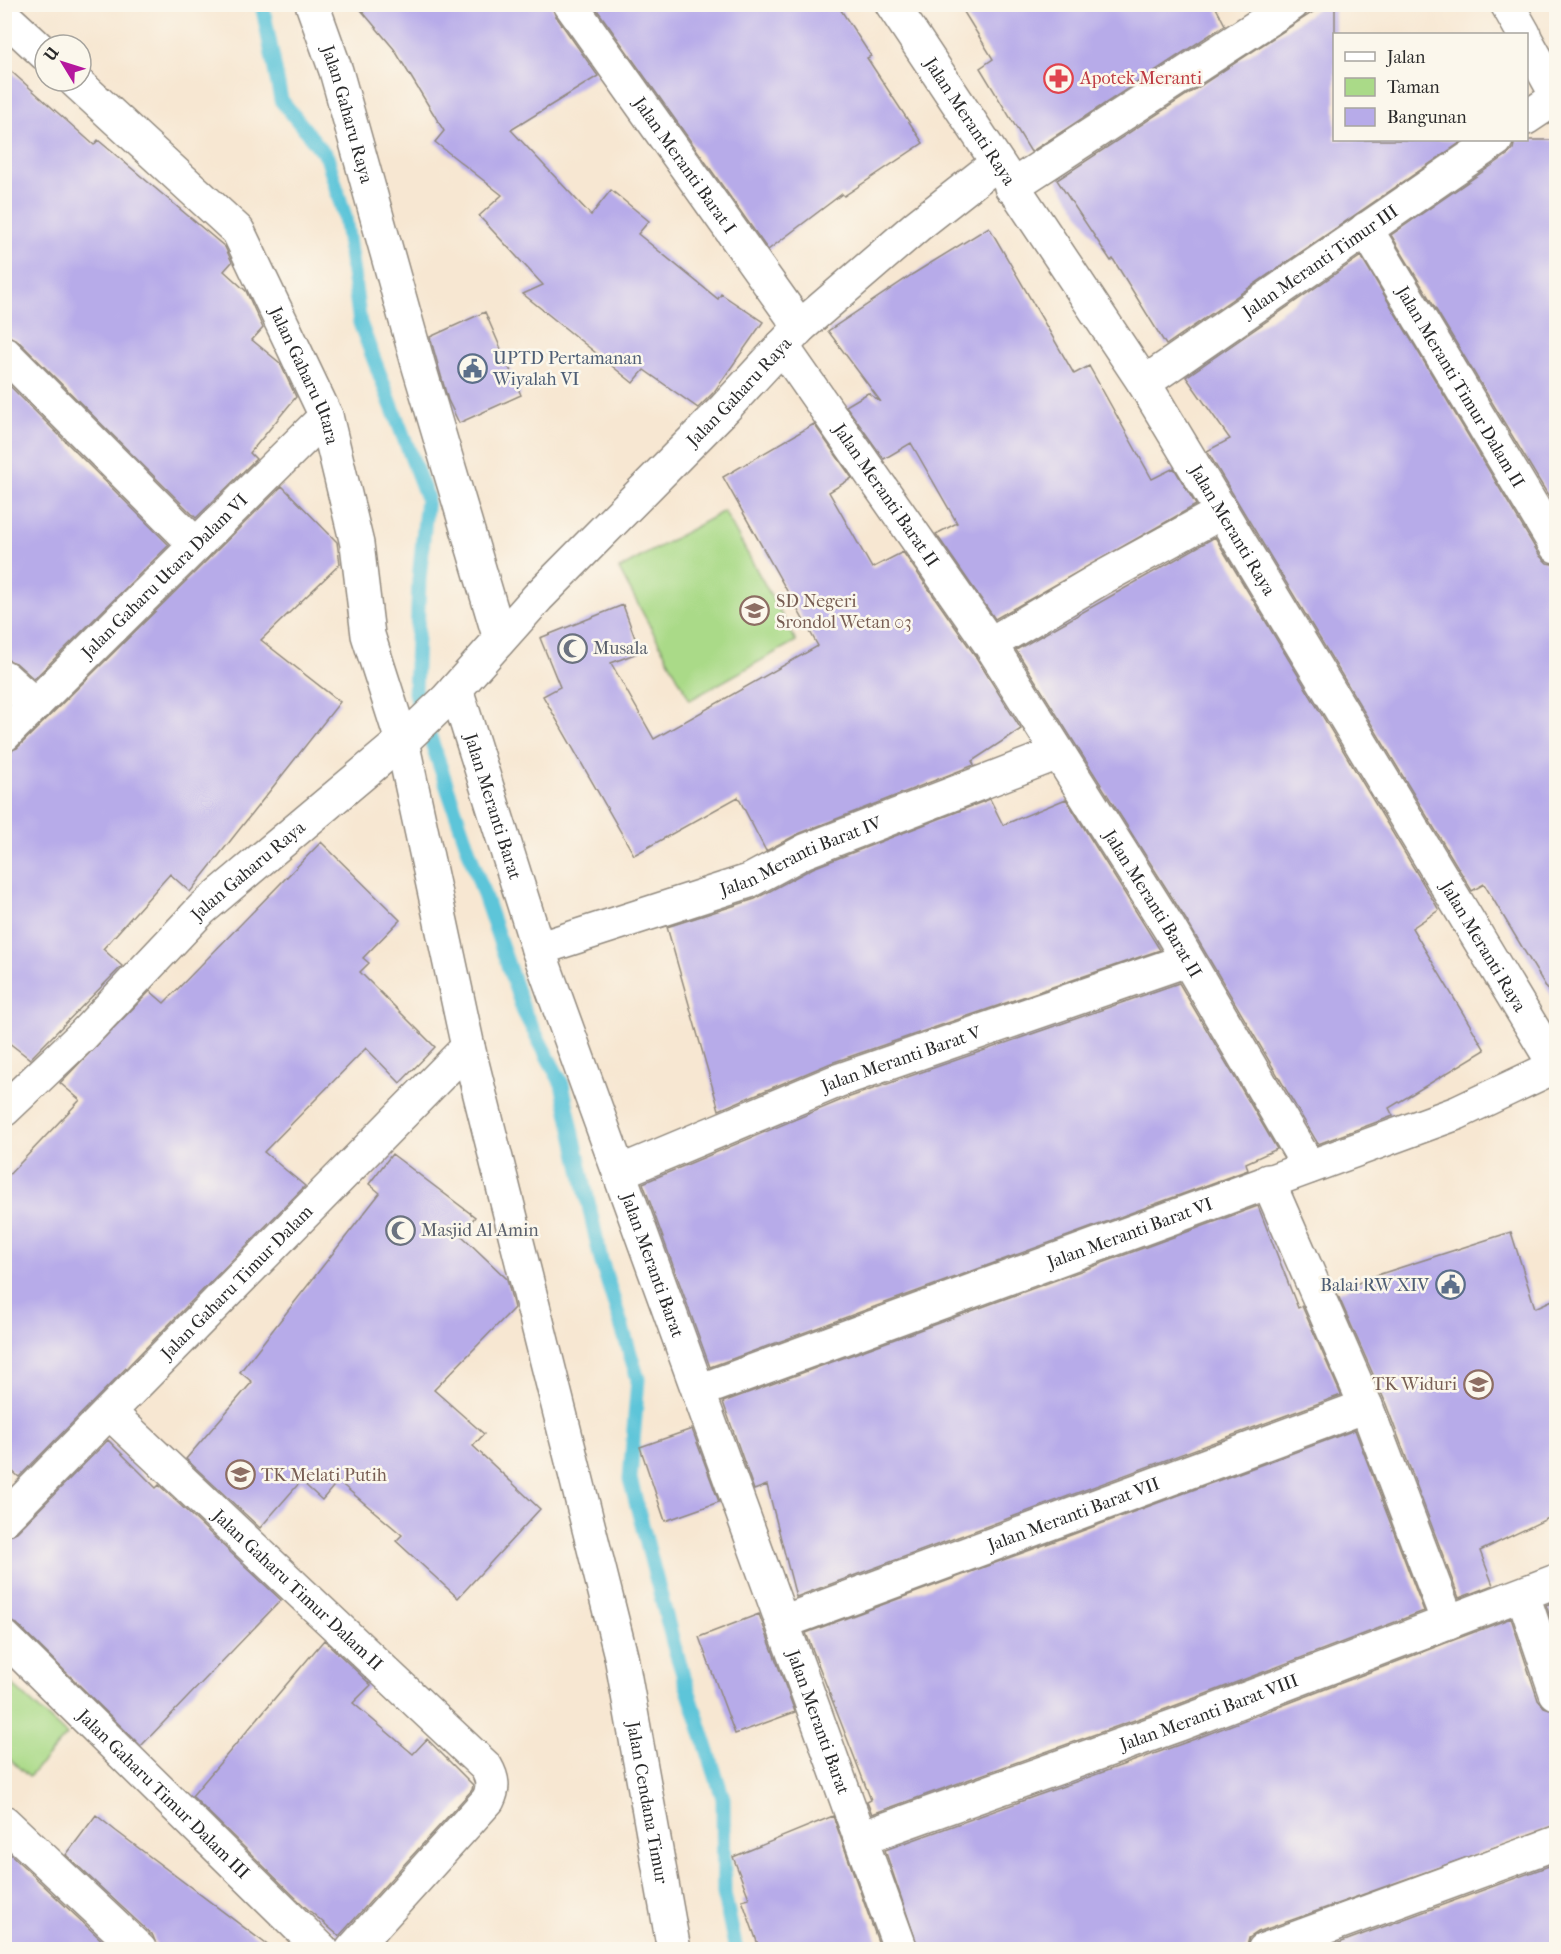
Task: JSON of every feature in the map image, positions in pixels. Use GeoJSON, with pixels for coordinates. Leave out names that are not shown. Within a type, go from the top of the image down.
{"type":"FeatureCollection","features":[{"type":"Feature","properties":{"kind":"street","name":"Jalan Gaharu Raya"},"geometry":{"type":"LineString","coordinates":[[312,4],[336,71],[419,367],[500,639]]}},
{"type":"Feature","properties":{"kind":"street","name":"Jalan Meranti Barat I"},"geometry":{"type":"LineString","coordinates":[[570,4],[791,337]]}},
{"type":"Feature","properties":{"kind":"street","name":"Jalan Meranti Raya"},"geometry":{"type":"LineString","coordinates":[[892,4],[1004,176],[1144,383],[1556,1067]]}},
{"type":"Feature","properties":{"kind":"street","name":"Jalan Gaharu Raya"},"geometry":{"type":"LineString","coordinates":[[4,1110],[83,1035],[202,909],[405,738],[451,694],[500,639],[791,337],[917,226],[1004,176],[1250,16],[1292,4]]}},
{"type":"Feature","properties":{"kind":"street"},"geometry":{"type":"LineString","coordinates":[[1507,4],[1523,33]]}},
{"type":"Feature","properties":{"kind":"street"},"geometry":{"type":"LineString","coordinates":[[4,16],[33,43]]}},
{"type":"Feature","properties":{"kind":"street"},"geometry":{"type":"LineString","coordinates":[[1528,42],[1557,96],[1528,117]]}},
{"type":"Feature","properties":{"kind":"street","name":"Jalan Gaharu Utara"},"geometry":{"type":"LineString","coordinates":[[88,93],[238,231],[326,416],[357,544],[368,635],[405,738]]}},
{"type":"Feature","properties":{"kind":"street","name":"Jalan Meranti Timur III"},"geometry":{"type":"LineString","coordinates":[[1144,383],[1495,141]]}},
{"type":"Feature","properties":{"kind":"street","name":"Jalan Meranti Timur Dalam II"},"geometry":{"type":"LineString","coordinates":[[1366,229],[1557,546]]}},
{"type":"Feature","properties":{"kind":"street","name":"Jalan Meranti Barat II"},"geometry":{"type":"LineString","coordinates":[[791,337],[990,644],[1187,960],[1309,1167]]}},
{"type":"Feature","properties":{"kind":"street"},"geometry":{"type":"LineString","coordinates":[[4,353],[196,545]]}},
{"type":"Feature","properties":{"kind":"street","name":"Jalan Gaharu Utara Dalam VI"},"geometry":{"type":"LineString","coordinates":[[4,735],[326,416]]}},
{"type":"Feature","properties":{"kind":"street"},"geometry":{"type":"LineString","coordinates":[[990,644],[1100,579],[1222,512]]}},
{"type":"Feature","properties":{"kind":"street"},"geometry":{"type":"LineString","coordinates":[[4,677],[34,705]]}},
{"type":"Feature","properties":{"kind":"street","name":"Jalan Meranti Barat"},"geometry":{"type":"LineString","coordinates":[[451,694],[538,949],[861,1838]]}},
{"type":"Feature","properties":{"kind":"street"},"geometry":{"type":"LineString","coordinates":[[405,738],[468,1047]]}},
{"type":"Feature","properties":{"kind":"street","name":"Jalan Meranti Barat IV"},"geometry":{"type":"LineString","coordinates":[[538,949],[748,881],[805,851],[1058,753]]}},
{"type":"Feature","properties":{"kind":"street","name":"Jalan Meranti Barat V"},"geometry":{"type":"LineString","coordinates":[[620,1172],[837,1081],[1187,960]]}},
{"type":"Feature","properties":{"kind":"street","name":"Jalan Gaharu Timur Dalam"},"geometry":{"type":"LineString","coordinates":[[4,1519],[468,1047]]}},
{"type":"Feature","properties":{"kind":"street","name":"Jalan Cendana Timur"},"geometry":{"type":"LineString","coordinates":[[468,1047],[621,1656],[674,1950]]}},
{"type":"Feature","properties":{"kind":"street","name":"Jalan Meranti Barat VI"},"geometry":{"type":"LineString","coordinates":[[699,1391],[1457,1113],[1556,1067]]}},
{"type":"Feature","properties":{"kind":"street"},"geometry":{"type":"LineString","coordinates":[[1268,1181],[1366,1406],[1448,1622]]}},
{"type":"Feature","properties":{"kind":"street","name":"Jalan Meranti Barat VII"},"geometry":{"type":"LineString","coordinates":[[783,1622],[1366,1406]]}},
{"type":"Feature","properties":{"kind":"street","name":"Jalan Gaharu Timur Dalam II"},"geometry":{"type":"LineString","coordinates":[[110,1413],[486,1767],[493,1784],[488,1800],[352,1950]]}},
{"type":"Feature","properties":{"kind":"street","name":"Jalan Meranti Barat VIII"},"geometry":{"type":"LineString","coordinates":[[861,1838],[1180,1724],[1557,1581]]}},
{"type":"Feature","properties":{"kind":"street"},"geometry":{"type":"LineString","coordinates":[[1523,1595],[1557,1693]]}},
{"type":"Feature","properties":{"kind":"street","name":"Jalan Gaharu Timur Dalam III"},"geometry":{"type":"LineString","coordinates":[[4,1637],[322,1950]]}},
{"type":"Feature","properties":{"kind":"street"},"geometry":{"type":"LineString","coordinates":[[4,1822],[140,1950]]}},
{"type":"Feature","properties":{"kind":"street"},"geometry":{"type":"LineString","coordinates":[[861,1838],[901,1950]]}},
{"type":"Feature","properties":{"kind":"street"},"geometry":{"type":"LineString","coordinates":[[1264,1950],[1557,1844]]}},
{"type":"Feature","properties":{"kind":"green space"},"geometry":{"type":"Polygon","coordinates":[[[724,511],[796,641],[690,700],[619,569],[724,511]]]}},
{"type":"Feature","properties":{"kind":"green space"},"geometry":{"type":"Polygon","coordinates":[[[5,1678],[67,1735],[29,1777],[5,1755],[5,1678]]]}},
{"type":"Feature","properties":{"kind":"building"},"geometry":{"type":"Polygon","coordinates":[[[356,4],[551,4],[555,15],[598,76],[511,130],[591,215],[611,190],[649,221],[638,234],[718,299],[721,294],[763,322],[714,392],[698,408],[644,370],[633,383],[523,294],[543,285],[479,216],[502,195],[435,142],[444,131],[394,49],[356,4]]]}},
{"type":"Feature","properties":{"kind":"building"},"geometry":{"type":"Polygon","coordinates":[[[593,4],[837,4],[871,56],[867,58],[923,143],[844,196],[842,194],[768,250],[593,4]]]}},
{"type":"Feature","properties":{"kind":"building"},"geometry":{"type":"Polygon","coordinates":[[[959,4],[1214,4],[1225,25],[1031,152],[980,68],[993,59],[959,4]]]}},
{"type":"Feature","properties":{"kind":"building"},"geometry":{"type":"Polygon","coordinates":[[[1325,4],[1335,4],[1333,141],[1463,141],[1166,345],[1113,259],[1111,261],[1057,180],[1325,4]]]}},
{"type":"Feature","properties":{"kind":"building"},"geometry":{"type":"Polygon","coordinates":[[[4,65],[94,145],[98,140],[225,247],[232,262],[224,271],[246,291],[263,328],[252,340],[280,363],[296,397],[250,453],[256,459],[196,518],[17,340],[4,335],[4,65]]]}},
{"type":"Feature","properties":{"kind":"building"},"geometry":{"type":"Polygon","coordinates":[[[1557,140],[1557,510],[1391,235],[1513,149],[1515,141],[1557,140]]]}},
{"type":"Feature","properties":{"kind":"building"},"geometry":{"type":"Polygon","coordinates":[[[989,227],[1074,374],[1089,366],[1152,479],[1174,468],[1196,505],[995,619],[936,534],[957,523],[911,443],[884,459],[846,406],[868,393],[881,402],[828,331],[989,227]]]}},
{"type":"Feature","properties":{"kind":"building"},"geometry":{"type":"Polygon","coordinates":[[[1361,256],[1540,556],[1547,563],[1557,565],[1557,1005],[1484,884],[1472,891],[1207,451],[1230,439],[1186,377],[1361,256]]]}},
{"type":"Feature","properties":{"kind":"building","name":"UPTD Pertamanan Wiyalah VI"},"geometry":{"type":"Polygon","coordinates":[[[485,312],[521,395],[459,423],[448,400],[430,337],[485,312]]]}},
{"type":"Feature","properties":{"kind":"building"},"geometry":{"type":"Polygon","coordinates":[[[4,380],[169,545],[34,679],[16,663],[4,659],[4,380]]]}},
{"type":"Feature","properties":{"kind":"building"},"geometry":{"type":"Polygon","coordinates":[[[814,424],[852,478],[829,492],[872,568],[903,552],[974,654],[1021,729],[972,761],[974,765],[798,834],[766,851],[738,797],[634,855],[543,696],[560,687],[540,638],[623,605],[640,652],[611,663],[654,739],[818,646],[723,477],[814,424]]]}},
{"type":"Feature","properties":{"kind":"building"},"geometry":{"type":"Polygon","coordinates":[[[282,486],[337,542],[340,564],[261,640],[340,702],[190,892],[170,874],[103,949],[122,966],[30,1059],[4,1039],[4,753],[17,748],[282,486]]]}},
{"type":"Feature","properties":{"kind":"building"},"geometry":{"type":"Polygon","coordinates":[[[1215,537],[1439,910],[1412,928],[1485,1050],[1389,1108],[1393,1116],[1318,1144],[1185,918],[1016,650],[1215,537]]]}},
{"type":"Feature","properties":{"kind":"building"},"geometry":{"type":"Polygon","coordinates":[[[990,799],[1003,825],[1066,799],[1160,950],[831,1063],[719,1110],[667,927],[755,899],[813,868],[990,799]]]}},
{"type":"Feature","properties":{"kind":"building"},"geometry":{"type":"Polygon","coordinates":[[[321,842],[400,920],[363,958],[369,963],[360,972],[435,1047],[400,1083],[366,1048],[264,1152],[305,1186],[19,1477],[4,1464],[4,1180],[80,1100],[60,1083],[150,991],[164,1003],[321,842]]]}},
{"type":"Feature","properties":{"kind":"building"},"geometry":{"type":"Polygon","coordinates":[[[1179,983],[1277,1149],[1246,1163],[1248,1170],[710,1367],[643,1183],[844,1099],[1179,983]]]}},
{"type":"Feature","properties":{"kind":"building"},"geometry":{"type":"Polygon","coordinates":[[[392,1154],[475,1217],[461,1235],[507,1279],[514,1308],[434,1390],[484,1434],[473,1446],[540,1509],[458,1598],[396,1541],[402,1535],[338,1481],[322,1500],[301,1481],[260,1528],[186,1459],[252,1382],[240,1372],[380,1193],[369,1184],[392,1154]]]}},
{"type":"Feature","properties":{"kind":"building"},"geometry":{"type":"Polygon","coordinates":[[[1258,1206],[1298,1308],[1302,1306],[1341,1395],[796,1597],[767,1485],[754,1490],[723,1402],[1258,1206]]]}},
{"type":"Feature","properties":{"kind":"building"},"geometry":{"type":"Polygon","coordinates":[[[1511,1232],[1535,1308],[1557,1298],[1557,1514],[1480,1551],[1493,1585],[1459,1598],[1384,1399],[1337,1293],[1371,1277],[1511,1232]]]}},
{"type":"Feature","properties":{"kind":"building"},"geometry":{"type":"Polygon","coordinates":[[[692,1429],[719,1502],[665,1521],[640,1447],[692,1429]]]}},
{"type":"Feature","properties":{"kind":"building"},"geometry":{"type":"Polygon","coordinates":[[[1355,1430],[1424,1611],[1174,1706],[872,1814],[867,1802],[871,1800],[806,1633],[1355,1430]]]}},
{"type":"Feature","properties":{"kind":"building"},"geometry":{"type":"Polygon","coordinates":[[[108,1440],[156,1488],[159,1485],[281,1600],[141,1746],[17,1624],[4,1619],[4,1538],[17,1532],[108,1440]]]}},
{"type":"Feature","properties":{"kind":"building"},"geometry":{"type":"Polygon","coordinates":[[[1557,1601],[1557,1636],[1546,1605],[1557,1601]]]}},
{"type":"Feature","properties":{"kind":"building"},"geometry":{"type":"Polygon","coordinates":[[[759,1614],[795,1712],[735,1734],[699,1637],[759,1614]]]}},
{"type":"Feature","properties":{"kind":"building"},"geometry":{"type":"Polygon","coordinates":[[[1511,1618],[1538,1700],[1544,1707],[1557,1711],[1557,1825],[1258,1932],[1249,1938],[1246,1950],[919,1950],[885,1850],[1187,1742],[1511,1618]]]}},
{"type":"Feature","properties":{"kind":"building"},"geometry":{"type":"Polygon","coordinates":[[[324,1640],[371,1685],[353,1703],[413,1754],[427,1739],[473,1785],[472,1790],[339,1936],[304,1906],[192,1796],[324,1640]]]}},
{"type":"Feature","properties":{"kind":"building"},"geometry":{"type":"Polygon","coordinates":[[[96,1815],[274,1950],[158,1950],[153,1936],[66,1855],[96,1815]]]}},
{"type":"Feature","properties":{"kind":"building"},"geometry":{"type":"Polygon","coordinates":[[[833,1816],[881,1950],[760,1950],[742,1900],[749,1898],[733,1857],[833,1816]]]}},
{"type":"Feature","properties":{"kind":"building"},"geometry":{"type":"Polygon","coordinates":[[[4,1848],[112,1950],[4,1950],[4,1848]]]}},
{"type":"Feature","properties":{"kind":"building"},"geometry":{"type":"Polygon","coordinates":[[[1557,1863],[1557,1950],[1320,1950],[1557,1863]]]}},
{"type":"Feature","properties":{"kind":"waterway"},"geometry":{"type":"LineString","coordinates":[[262,4],[281,100],[327,157],[345,217],[360,323],[427,498],[419,580],[415,693],[524,1012],[562,1084],[601,1260],[638,1379],[630,1479],[674,1646],[723,1798],[724,1893],[736,1950]]}},
{"type":"Feature","properties":{"kind":"place","name":"Apotek Meranti"},"geometry":{"type":"Point","coordinates":[1059,78]}},
{"type":"Feature","properties":{"kind":"place","name":"UPTD Pertamanan Wiyalah VI"},"geometry":{"type":"Point","coordinates":[472,368]}},
{"type":"Feature","properties":{"kind":"place","name":"SD Negeri Srondol Wetan 03"},"geometry":{"type":"Point","coordinates":[755,611]}},
{"type":"Feature","properties":{"kind":"place","name":"Musala"},"geometry":{"type":"Point","coordinates":[572,648]}},
{"type":"Feature","properties":{"kind":"place","name":"Masjid Al Amin"},"geometry":{"type":"Point","coordinates":[400,1230]}},
{"type":"Feature","properties":{"kind":"place","name":"Balai RW XIV"},"geometry":{"type":"Point","coordinates":[1450,1285]}},
{"type":"Feature","properties":{"kind":"place","name":"TK Widuri"},"geometry":{"type":"Point","coordinates":[1478,1384]}},
{"type":"Feature","properties":{"kind":"place","name":"TK Melati Putih"},"geometry":{"type":"Point","coordinates":[240,1475]}}]}
